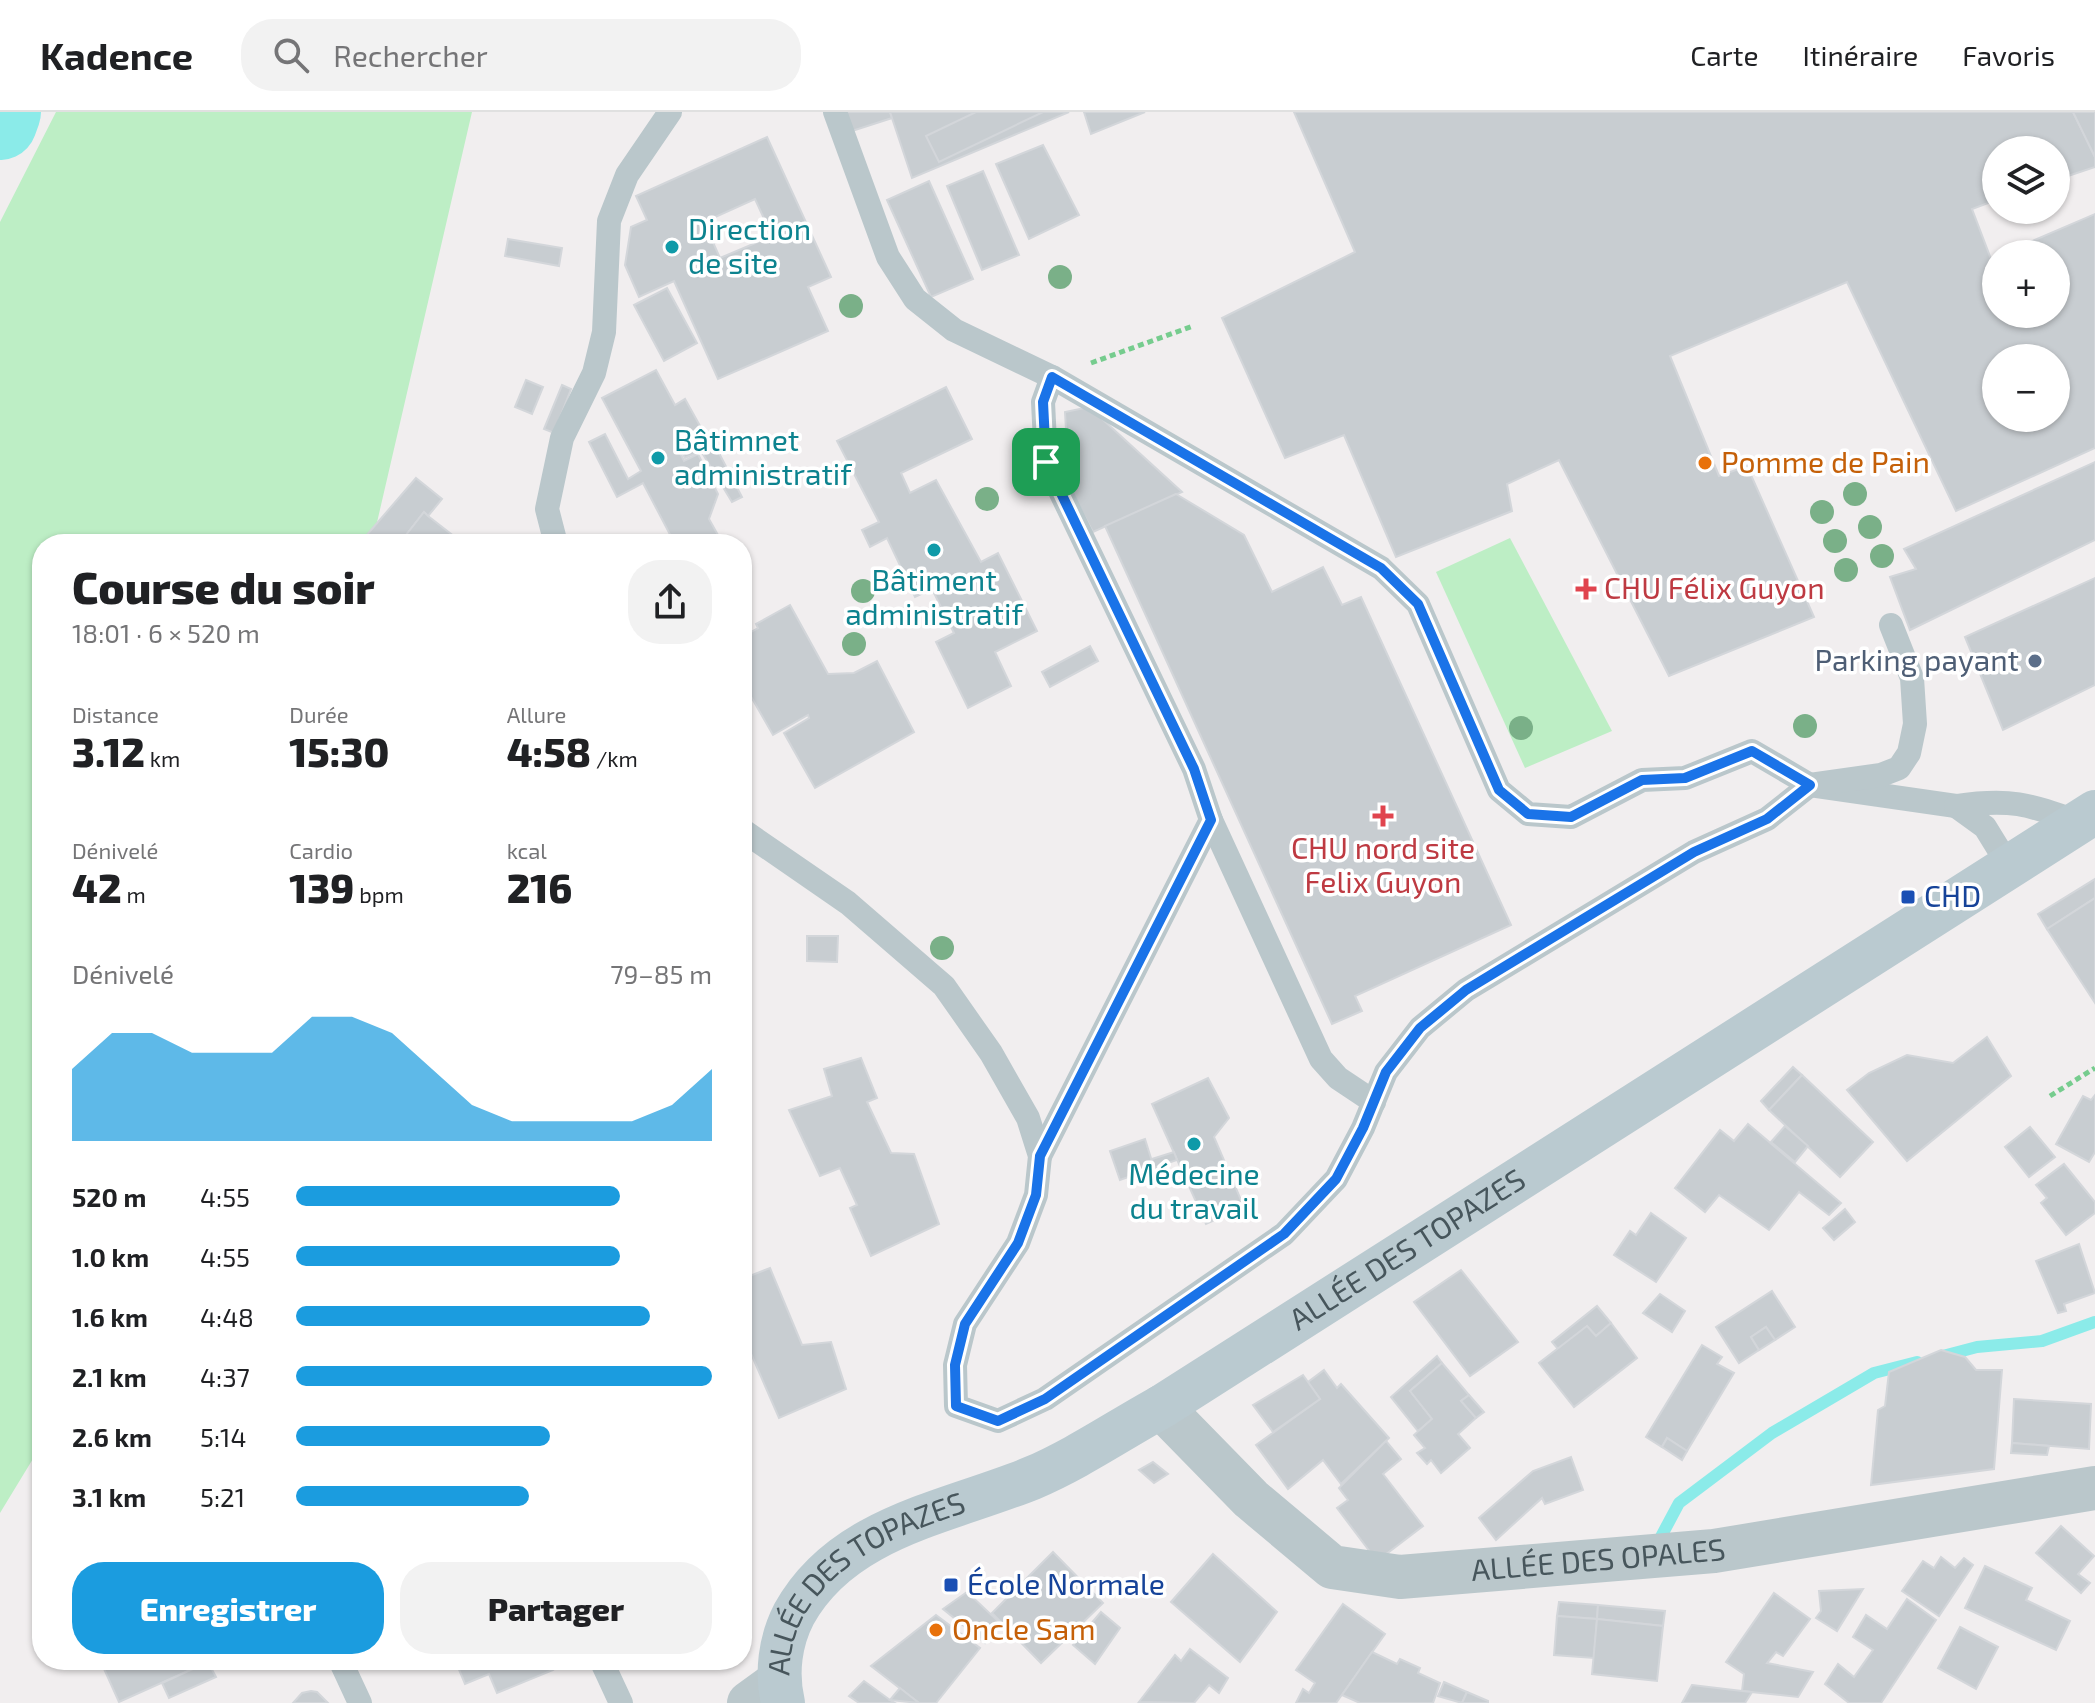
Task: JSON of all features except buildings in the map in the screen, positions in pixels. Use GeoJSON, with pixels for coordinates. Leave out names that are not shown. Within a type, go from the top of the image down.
{"type":"FeatureCollection","features":[{"type":"Feature","properties":{"kind":"main road","name":"ALLÉE DES TOPAZES"},"geometry":{"type":"LineString","coordinates":[[770,1696],[785,1632],[807,1590],[841,1556],[910,1522],[1035,1477],[1161,1407],[2086,817]]}},
{"type":"Feature","properties":{"kind":"street","name":"ALLÉE DES OPALES"},"geometry":{"type":"LineString","coordinates":[[1161,1407],[1251,1499],[1332,1567],[1400,1577],[1714,1551],[2095,1488]]}},
{"type":"Feature","properties":{"kind":"lane"},"geometry":{"type":"LineString","coordinates":[[553,534],[547,509],[562,438],[594,373],[604,332],[609,221],[627,175],[670,112]]}},
{"type":"Feature","properties":{"kind":"lane"},"geometry":{"type":"LineString","coordinates":[[835,112],[888,257],[915,299],[954,330],[1052,377],[1381,568],[1418,604],[1499,790],[1528,814],[1571,817],[1642,780],[1685,778],[1752,751],[1810,785],[1956,806],[1993,800],[2024,803],[2086,817]]}},
{"type":"Feature","properties":{"kind":"lane"},"geometry":{"type":"LineString","coordinates":[[1052,377],[1043,402],[1046,462],[1194,769],[1211,820],[1321,1059],[1338,1078],[1374,1102]]}},
{"type":"Feature","properties":{"kind":"lane"},"geometry":{"type":"LineString","coordinates":[[1211,820],[1040,1156],[1036,1195],[1018,1243],[965,1324],[955,1365],[956,1406],[998,1421],[1045,1399],[1284,1234],[1336,1179],[1386,1072],[1420,1028],[1466,990],[1694,852],[1767,819],[1810,785],[1881,775],[1899,768],[1909,753],[1915,724],[1912,678],[1891,625]]}},
{"type":"Feature","properties":{"kind":"lane"},"geometry":{"type":"LineString","coordinates":[[1956,806],[1985,827],[2009,866]]}},
{"type":"Feature","properties":{"kind":"lane"},"geometry":{"type":"LineString","coordinates":[[752,837],[848,903],[944,986],[998,1066],[1028,1118],[1040,1156]]}},
{"type":"Feature","properties":{"kind":"lane"},"geometry":{"type":"LineString","coordinates":[[345,1670],[360,1703]]}},
{"type":"Feature","properties":{"kind":"lane"},"geometry":{"type":"LineString","coordinates":[[606,1670],[621,1703]]}},
{"type":"Feature","properties":{"kind":"path"},"geometry":{"type":"LineString","coordinates":[[1052,377],[1193,326]]}},
{"type":"Feature","properties":{"kind":"path"},"geometry":{"type":"LineString","coordinates":[[2050,1096],[2095,1068]]}},
{"type":"Feature","properties":{"kind":"green space"},"geometry":{"type":"Polygon","coordinates":[[[56,112],[472,112],[374,534],[32,534],[32,1460],[0,1513],[0,222],[56,112]]]}},
{"type":"Feature","properties":{"kind":"green space"},"geometry":{"type":"Polygon","coordinates":[[[1510,538],[1612,731],[1525,768],[1436,572],[1510,538]]]}},
{"type":"Feature","properties":{"kind":"waterway"},"geometry":{"type":"LineString","coordinates":[[0,123],[4,112]]}},
{"type":"Feature","properties":{"kind":"waterway"},"geometry":{"type":"LineString","coordinates":[[1939,1357],[1977,1347],[2042,1341],[2095,1322]]}},
{"type":"Feature","properties":{"kind":"waterway"},"geometry":{"type":"LineString","coordinates":[[1655,1548],[1679,1503],[1772,1433],[1874,1373],[1917,1362]]}},
{"type":"Feature","properties":{"kind":"place","name":"Direction de site"},"geometry":{"type":"Point","coordinates":[672,247]}},
{"type":"Feature","properties":{"kind":"place","name":"Bâtimnet administratif"},"geometry":{"type":"Point","coordinates":[658,458]}},
{"type":"Feature","properties":{"kind":"place","name":"Pomme de Pain"},"geometry":{"type":"Point","coordinates":[1705,463]}},
{"type":"Feature","properties":{"kind":"place","name":"Bâtiment administratif"},"geometry":{"type":"Point","coordinates":[934,550]}},
{"type":"Feature","properties":{"kind":"place","name":"CHU Félix Guyon"},"geometry":{"type":"Point","coordinates":[1586,589]}},
{"type":"Feature","properties":{"kind":"place","name":"Parking payant"},"geometry":{"type":"Point","coordinates":[2035,661]}},
{"type":"Feature","properties":{"kind":"place","name":"CHU nord site Felix Guyon"},"geometry":{"type":"Point","coordinates":[1383,816]}},
{"type":"Feature","properties":{"kind":"place","name":"CHD"},"geometry":{"type":"Point","coordinates":[1908,897]}},
{"type":"Feature","properties":{"kind":"place","name":"Médecine du travail"},"geometry":{"type":"Point","coordinates":[1194,1144]}},
{"type":"Feature","properties":{"kind":"place","name":"École Normale"},"geometry":{"type":"Point","coordinates":[951,1585]}},
{"type":"Feature","properties":{"kind":"place","name":"Oncle Sam"},"geometry":{"type":"Point","coordinates":[936,1630]}},
{"type":"Feature","properties":{"kind":"route"},"geometry":{"type":"LineString","coordinates":[[1052,377],[1381,568],[1418,604],[1499,790],[1528,814],[1571,817],[1642,780],[1685,778],[1752,751],[1810,785],[1767,819],[1694,852],[1466,990],[1420,1028],[1386,1072],[1363,1128],[1336,1179],[1284,1234],[1045,1399],[998,1421],[956,1406],[955,1365],[965,1324],[1018,1243],[1036,1195],[1040,1156],[1211,820],[1194,769],[1046,462],[1043,402],[1052,377]]}}]}
